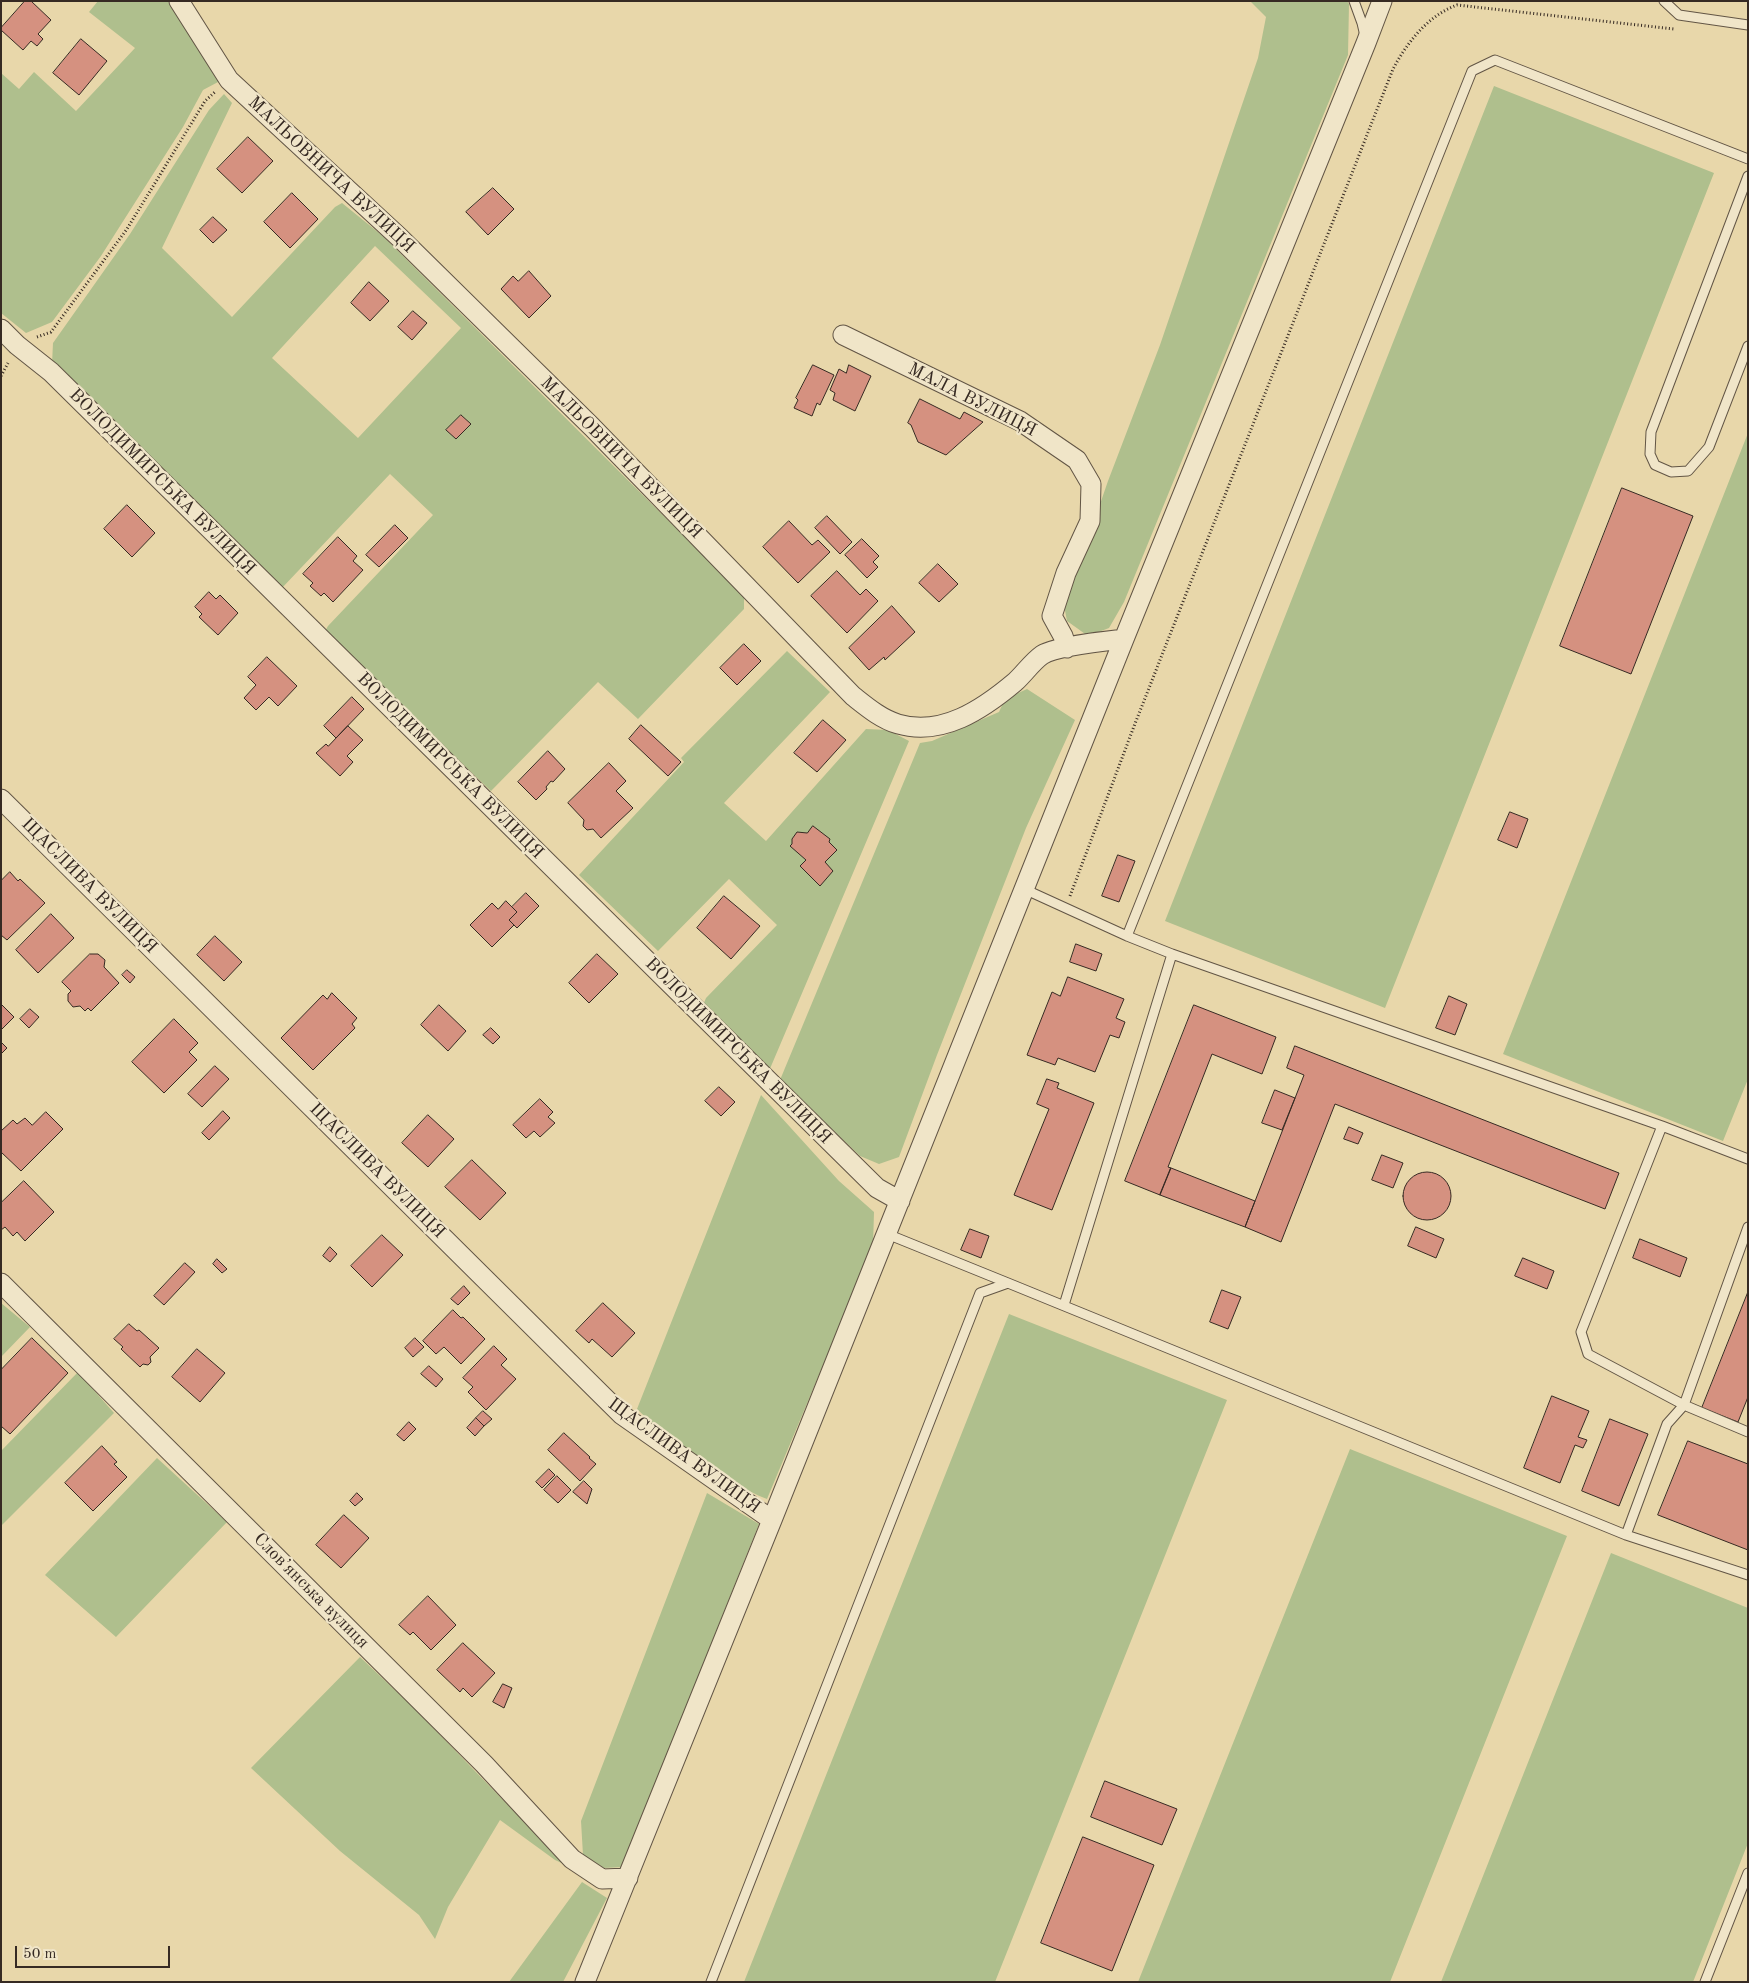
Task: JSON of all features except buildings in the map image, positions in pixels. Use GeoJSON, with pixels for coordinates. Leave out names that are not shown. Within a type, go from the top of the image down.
{"type":"FeatureCollection","features":[{"type":"Feature","properties":{"kind":"street","name":"МАЛЬОВНИЧА ВУЛИЦЯ"},"geometry":{"type":"LineString","coordinates":[[178,1],[229,80],[400,238],[592,427],[853,696],[872,712],[898,724],[921,727],[949,724],[983,708],[1016,681],[1042,655],[1067,648],[1124,638]]}},
{"type":"Feature","properties":{"kind":"street"},"geometry":{"type":"LineString","coordinates":[[585,1982],[900,1201],[1124,638],[1382,1]]}},
{"type":"Feature","properties":{"kind":"street","name":"ВОЛОДИМИРСЬКА ВУЛИЦЯ"},"geometry":{"type":"LineString","coordinates":[[1,329],[17,345],[51,372],[876,1188],[900,1201]]}},
{"type":"Feature","properties":{"kind":"street","name":"МАЛА ВУЛИЦЯ"},"geometry":{"type":"LineString","coordinates":[[843,335],[1020,421],[1077,460],[1091,484],[1090,520],[1066,573],[1052,616],[1067,648]]}},
{"type":"Feature","properties":{"kind":"street","name":"ЩАСЛИВА ВУЛИЦЯ"},"geometry":{"type":"LineString","coordinates":[[1,799],[622,1415],[772,1520]]}},
{"type":"Feature","properties":{"kind":"street","name":"Словʼянська вулиця"},"geometry":{"type":"LineString","coordinates":[[1,1283],[484,1764],[572,1859],[602,1879],[628,1878]]}},
{"type":"Feature","properties":{"kind":"lane"},"geometry":{"type":"LineString","coordinates":[[1354,1],[1362,23],[1366,43]]}},
{"type":"Feature","properties":{"kind":"lane"},"geometry":{"type":"LineString","coordinates":[[1664,1],[1679,15],[1748,25]]}},
{"type":"Feature","properties":{"kind":"lane"},"geometry":{"type":"LineString","coordinates":[[1127,936],[1472,70],[1494,60],[1748,159]]}},
{"type":"Feature","properties":{"kind":"lane"},"geometry":{"type":"LineString","coordinates":[[1748,176],[1651,432],[1650,454],[1655,465],[1671,472],[1688,471],[1710,447],[1748,346]]}},
{"type":"Feature","properties":{"kind":"lane"},"geometry":{"type":"LineString","coordinates":[[1024,889],[1127,936],[1172,954],[1662,1126],[1748,1159]]}},
{"type":"Feature","properties":{"kind":"lane"},"geometry":{"type":"LineString","coordinates":[[1064,1305],[1172,954]]}},
{"type":"Feature","properties":{"kind":"lane"},"geometry":{"type":"LineString","coordinates":[[1662,1126],[1581,1332],[1588,1354],[1684,1405],[1748,1432]]}},
{"type":"Feature","properties":{"kind":"lane"},"geometry":{"type":"LineString","coordinates":[[1626,1535],[1667,1424],[1684,1405],[1748,1227]]}},
{"type":"Feature","properties":{"kind":"lane"},"geometry":{"type":"LineString","coordinates":[[886,1234],[1626,1535],[1748,1575]]}},
{"type":"Feature","properties":{"kind":"lane"},"geometry":{"type":"LineString","coordinates":[[711,1982],[980,1293],[1008,1283]]}},
{"type":"Feature","properties":{"kind":"lane"},"geometry":{"type":"LineString","coordinates":[[1704,1982],[1748,1873]]}},
{"type":"Feature","properties":{"kind":"path"},"geometry":{"type":"LineString","coordinates":[[1065,908],[1176,620],[1393,70],[1403,51],[1425,25],[1447,9],[1457,6],[1679,30]]}},
{"type":"Feature","properties":{"kind":"path"},"geometry":{"type":"LineString","coordinates":[[1,376],[17,345],[51,332],[127,229],[204,101],[229,80]]}},
{"type":"Feature","properties":{"kind":"green space"},"geometry":{"type":"Polygon","coordinates":[[[98,1],[172,1],[220,81],[203,90],[183,127],[101,256],[52,322],[26,333],[1,313],[1,73],[19,89],[34,72],[76,111],[135,48],[89,12],[98,1]]]}},
{"type":"Feature","properties":{"kind":"green space"},"geometry":{"type":"Polygon","coordinates":[[[1250,1],[1347,1],[1349,4],[1348,55],[1124,602],[1109,628],[1088,636],[1067,621],[1063,600],[1088,539],[1160,345],[1258,58],[1266,17],[1250,1]]]}},
{"type":"Feature","properties":{"kind":"green space"},"geometry":{"type":"Polygon","coordinates":[[[1494,86],[1714,173],[1385,1008],[1165,921],[1494,86]]]}},
{"type":"Feature","properties":{"kind":"green space"},"geometry":{"type":"Polygon","coordinates":[[[224,94],[232,103],[162,248],[232,317],[335,207],[342,203],[384,237],[744,596],[744,609],[638,719],[598,682],[491,791],[324,633],[328,626],[433,515],[390,474],[281,589],[52,364],[53,343],[130,234],[209,110],[224,94]],[[375,246],[272,358],[358,438],[461,328],[375,246]]]}},
{"type":"Feature","properties":{"kind":"green space"},"geometry":{"type":"Polygon","coordinates":[[[1748,433],[1748,1079],[1723,1141],[1503,1054],[1748,433]]]}},
{"type":"Feature","properties":{"kind":"green space"},"geometry":{"type":"Polygon","coordinates":[[[787,651],[830,692],[724,803],[766,841],[866,729],[888,730],[909,741],[769,1071],[703,1005],[706,998],[777,925],[729,879],[658,951],[579,875],[684,762],[681,758],[787,651]]]}},
{"type":"Feature","properties":{"kind":"green space"},"geometry":{"type":"Polygon","coordinates":[[[1027,689],[1075,720],[1026,828],[899,1157],[879,1164],[860,1156],[780,1080],[920,743],[932,741],[999,712],[1005,699],[1027,689]]]}},
{"type":"Feature","properties":{"kind":"green space"},"geometry":{"type":"Polygon","coordinates":[[[761,1095],[839,1181],[874,1212],[873,1246],[767,1499],[733,1483],[698,1460],[637,1409],[761,1095]]]}},
{"type":"Feature","properties":{"kind":"green space"},"geometry":{"type":"Polygon","coordinates":[[[1,1303],[30,1327],[1,1357],[1,1303]]]}},
{"type":"Feature","properties":{"kind":"green space"},"geometry":{"type":"Polygon","coordinates":[[[1009,1314],[1227,1400],[995,1982],[744,1982],[1009,1314]]]}},
{"type":"Feature","properties":{"kind":"green space"},"geometry":{"type":"Polygon","coordinates":[[[78,1372],[114,1413],[1,1526],[1,1451],[78,1372]]]}},
{"type":"Feature","properties":{"kind":"green space"},"geometry":{"type":"Polygon","coordinates":[[[1350,1449],[1567,1536],[1390,1982],[1138,1982],[1350,1449]]]}},
{"type":"Feature","properties":{"kind":"green space"},"geometry":{"type":"Polygon","coordinates":[[[157,1458],[227,1522],[116,1637],[45,1575],[157,1458]]]}},
{"type":"Feature","properties":{"kind":"green space"},"geometry":{"type":"Polygon","coordinates":[[[707,1493],[759,1524],[622,1867],[604,1868],[583,1855],[581,1821],[707,1493]]]}},
{"type":"Feature","properties":{"kind":"green space"},"geometry":{"type":"Polygon","coordinates":[[[1611,1553],[1748,1608],[1748,1843],[1693,1982],[1441,1982],[1611,1553]]]}},
{"type":"Feature","properties":{"kind":"green space"},"geometry":{"type":"Polygon","coordinates":[[[360,1657],[414,1708],[566,1865],[555,1860],[500,1820],[448,1907],[435,1939],[419,1915],[340,1851],[251,1768],[360,1657]]]}},
{"type":"Feature","properties":{"kind":"green space"},"geometry":{"type":"Polygon","coordinates":[[[582,1882],[607,1898],[563,1982],[509,1982],[582,1882]]]}}]}
